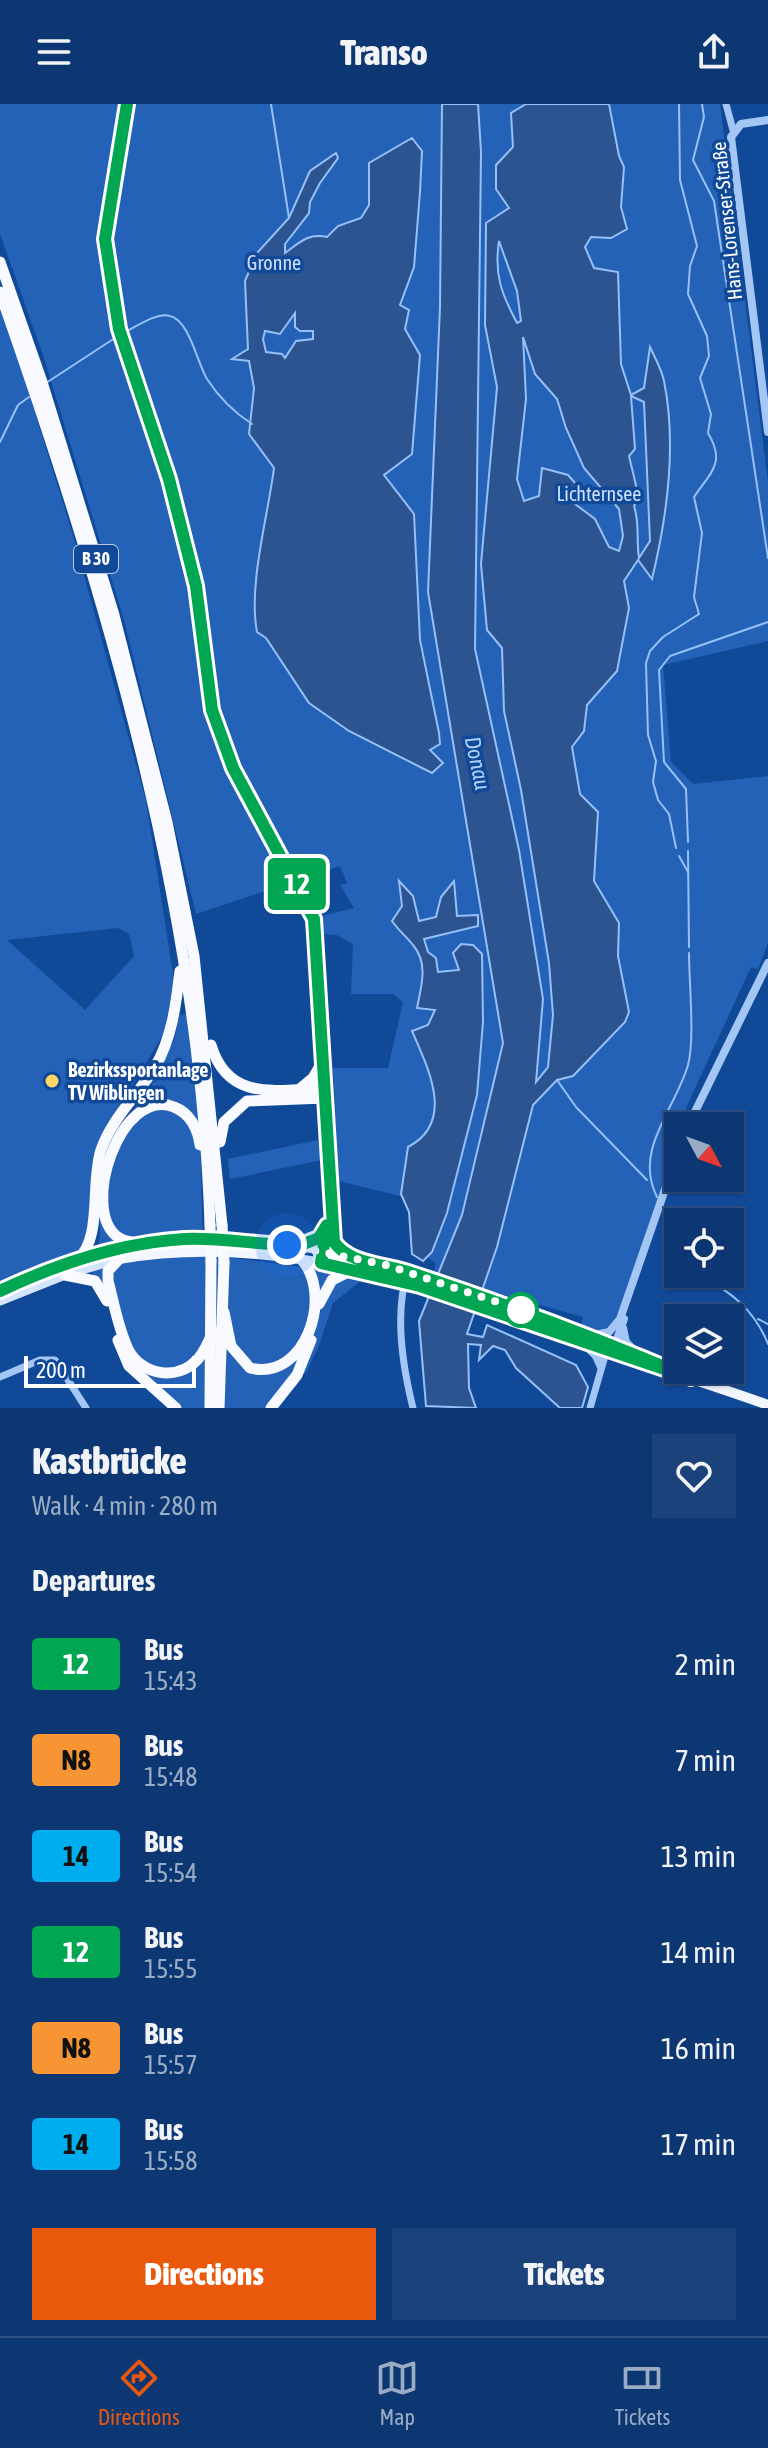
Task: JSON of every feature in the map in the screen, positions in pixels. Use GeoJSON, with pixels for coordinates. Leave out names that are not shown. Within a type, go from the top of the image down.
{"type":"FeatureCollection","features":[{"type":"Feature","properties":{"kind":"highway","name":"B 30"},"geometry":{"type":"LineString","coordinates":[[0,262],[25,348]]}},
{"type":"Feature","properties":{"kind":"highway","name":"B 30"},"geometry":{"type":"LineString","coordinates":[[0,292],[31,364],[144,725],[184,899],[203,1022],[217,1163],[216,1225],[211,1261],[213,1331],[210,1408]]}},
{"type":"Feature","properties":{"kind":"highway","name":"B 30"},"geometry":{"type":"LineString","coordinates":[[41,396],[128,703],[158,825],[194,1035],[208,1177],[224,1263],[219,1408]]}},
{"type":"Feature","properties":{"kind":"highway"},"geometry":{"type":"LineString","coordinates":[[77,1260],[88,1251],[92,1239],[95,1177],[102,1148],[114,1124],[161,1055],[169,1033],[181,959]]}},
{"type":"Feature","properties":{"kind":"highway"},"geometry":{"type":"LineString","coordinates":[[203,1022],[215,1059],[231,1079],[254,1089],[299,1089],[324,1093]]}},
{"type":"Feature","properties":{"kind":"highway"},"geometry":{"type":"LineString","coordinates":[[299,1089],[313,1078],[323,1061]]}},
{"type":"Feature","properties":{"kind":"highway"},"geometry":{"type":"LineString","coordinates":[[217,1163],[221,1130],[238,1106],[257,1098],[324,1093]]}},
{"type":"Feature","properties":{"kind":"highway"},"geometry":{"type":"LineString","coordinates":[[161,1242],[121,1239],[104,1214],[103,1192],[110,1159],[132,1118],[144,1108],[159,1104],[182,1110],[194,1124],[208,1177]]}},
{"type":"Feature","properties":{"kind":"highway"},"geometry":{"type":"LineString","coordinates":[[119,1259],[108,1271],[108,1281],[128,1348],[139,1363],[165,1374],[186,1368],[197,1360],[213,1331]]}},
{"type":"Feature","properties":{"kind":"highway"},"geometry":{"type":"LineString","coordinates":[[224,1312],[231,1346],[241,1361],[260,1370],[271,1370],[290,1362],[304,1343],[316,1290],[311,1270],[301,1259]]}},
{"type":"Feature","properties":{"kind":"highway"},"geometry":{"type":"LineString","coordinates":[[271,1408],[286,1391],[307,1354],[326,1286],[337,1275],[357,1266]]}},
{"type":"Feature","properties":{"kind":"highway"},"geometry":{"type":"LineString","coordinates":[[65,1275],[87,1277],[100,1286],[129,1366],[176,1408]]}},
{"type":"Feature","properties":{"kind":"main road"},"geometry":{"type":"LineString","coordinates":[[324,1093],[334,1242],[357,1266],[406,1276]]}},
{"type":"Feature","properties":{"kind":"main road"},"geometry":{"type":"LineString","coordinates":[[322,1258],[330,1212]]}},
{"type":"Feature","properties":{"kind":"main road"},"geometry":{"type":"LineString","coordinates":[[0,1291],[77,1260],[161,1242],[241,1240],[287,1245],[313,1242],[327,1225]]}},
{"type":"Feature","properties":{"kind":"main road"},"geometry":{"type":"LineString","coordinates":[[287,1245],[322,1258],[406,1276],[664,1368]]}},
{"type":"Feature","properties":{"kind":"main road"},"geometry":{"type":"LineString","coordinates":[[0,1301],[65,1275],[119,1259],[182,1250],[322,1258]]}},
{"type":"Feature","properties":{"kind":"main road"},"geometry":{"type":"LineString","coordinates":[[611,1348],[664,1366]]}},
{"type":"Feature","properties":{"kind":"main road"},"geometry":{"type":"LineString","coordinates":[[708,1384],[768,1405]]}},
{"type":"Feature","properties":{"kind":"street"},"geometry":{"type":"LineString","coordinates":[[127,104],[105,239],[119,329],[169,479],[191,563],[201,608],[212,710],[233,768],[310,906],[317,933],[324,1093]]}},
{"type":"Feature","properties":{"kind":"street","name":"Hans-Lorenser-Straße"},"geometry":{"type":"LineString","coordinates":[[726,104],[733,130],[732,145],[768,432]]}},
{"type":"Feature","properties":{"kind":"street"},"geometry":{"type":"LineString","coordinates":[[733,130],[741,124],[768,120]]}},
{"type":"Feature","properties":{"kind":"street"},"geometry":{"type":"LineString","coordinates":[[695,1112],[768,963]]}},
{"type":"Feature","properties":{"kind":"street"},"geometry":{"type":"LineString","coordinates":[[598,1383],[601,1367],[623,1324],[664,1192]]}},
{"type":"Feature","properties":{"kind":"street"},"geometry":{"type":"LineString","coordinates":[[406,1276],[403,1345],[413,1408]]}},
{"type":"Feature","properties":{"kind":"street"},"geometry":{"type":"LineString","coordinates":[[601,1367],[585,1338],[613,1329],[633,1288]]}},
{"type":"Feature","properties":{"kind":"street"},"geometry":{"type":"LineString","coordinates":[[623,1324],[626,1342],[640,1356]]}},
{"type":"Feature","properties":{"kind":"street"},"geometry":{"type":"LineString","coordinates":[[590,1408],[611,1348]]}},
{"type":"Feature","properties":{"kind":"street"},"geometry":{"type":"LineString","coordinates":[[0,1377],[40,1360],[55,1360],[86,1408]]}},
{"type":"Feature","properties":{"kind":"green space","name":"Lichternsee"},"geometry":{"type":"Polygon","coordinates":[[[0,104],[720,104],[768,482],[768,641],[663,665],[671,762],[693,784],[768,776],[768,943],[758,969],[751,967],[685,1112],[664,1112],[664,1182],[615,1321],[600,1332],[581,1327],[583,1317],[433,1275],[436,1263],[412,1248],[408,1198],[339,1181],[333,1068],[388,1068],[403,1002],[393,994],[351,994],[353,944],[337,935],[322,934],[322,916],[354,908],[340,885],[347,883],[340,866],[196,914],[124,620],[43,355],[0,234],[0,104]]]}},
{"type":"Feature","properties":{"kind":"green space"},"geometry":{"type":"Polygon","coordinates":[[[0,301],[72,532],[146,801],[174,980],[164,1033],[115,1115],[92,1167],[87,1243],[75,1255],[0,1287],[0,301]],[[118,928],[7,940],[85,1010],[134,956],[129,934],[118,928]]]}},
{"type":"Feature","properties":{"kind":"green space"},"geometry":{"type":"Polygon","coordinates":[[[187,1014],[200,1124],[203,1254],[367,1276],[333,1303],[306,1373],[292,1376],[267,1408],[182,1408],[139,1372],[116,1295],[91,1272],[100,1237],[99,1212],[119,1130],[153,1082],[174,1040],[179,1015],[187,1014]]]}},
{"type":"Feature","properties":{"kind":"green space"},"geometry":{"type":"Polygon","coordinates":[[[318,1140],[322,1160],[230,1179],[228,1159],[318,1140]]]}},
{"type":"Feature","properties":{"kind":"water","name":"Donau"},"geometry":{"type":"Polygon","coordinates":[[[442,104],[478,104],[481,152],[475,649],[519,850],[543,999],[536,1082],[548,1067],[553,1015],[549,963],[521,790],[504,711],[502,648],[487,630],[481,564],[497,387],[485,325],[486,223],[509,208],[496,189],[496,165],[513,147],[511,113],[526,104],[609,104],[624,167],[621,207],[627,229],[611,238],[591,237],[585,247],[594,268],[618,272],[621,364],[631,395],[644,388],[650,347],[663,377],[670,430],[666,506],[652,579],[638,560],[624,581],[629,608],[617,671],[587,705],[584,731],[572,747],[580,794],[598,812],[594,881],[619,923],[618,956],[629,1012],[625,1022],[573,1076],[557,1080],[533,1105],[497,1247],[467,1334],[483,1337],[487,1325],[576,1365],[588,1387],[582,1408],[560,1408],[516,1368],[505,1350],[493,1346],[479,1360],[481,1345],[468,1344],[469,1388],[476,1408],[426,1406],[419,1321],[462,1215],[503,1043],[428,592],[440,307],[442,104]],[[499,241],[497,264],[500,283],[517,323],[521,321],[517,291],[499,241]],[[523,337],[526,399],[517,479],[524,501],[539,496],[542,468],[568,475],[576,484],[571,501],[595,519],[609,547],[619,551],[623,536],[619,509],[584,468],[557,399],[535,374],[523,337]],[[631,396],[635,449],[629,456],[639,498],[634,506],[639,558],[650,541],[644,402],[631,396]]]}},
{"type":"Feature","properties":{"kind":"water","name":"Gronne"},"geometry":{"type":"Polygon","coordinates":[[[412,138],[422,151],[414,267],[400,305],[409,310],[405,329],[420,355],[412,454],[384,475],[414,514],[420,640],[440,744],[430,750],[443,763],[432,773],[349,731],[309,703],[266,638],[257,632],[255,613],[257,572],[274,468],[249,434],[254,388],[249,361],[232,359],[248,349],[245,281],[257,253],[289,218],[310,171],[336,153],[338,158],[320,183],[310,202],[309,213],[285,244],[285,253],[304,239],[327,237],[338,226],[361,218],[369,205],[369,163],[412,138]],[[295,313],[280,334],[265,331],[266,352],[282,354],[285,358],[296,341],[313,339],[313,331],[300,331],[295,327],[295,313]]]}},
{"type":"Feature","properties":{"kind":"water"},"geometry":{"type":"Polygon","coordinates":[[[399,881],[413,896],[419,921],[436,917],[441,897],[454,881],[457,916],[478,915],[478,926],[424,939],[428,952],[436,958],[438,972],[459,970],[453,953],[461,944],[473,945],[482,954],[483,1022],[477,1095],[447,1213],[432,1252],[423,1261],[412,1254],[409,1212],[401,1194],[408,1147],[423,1136],[431,1124],[435,1109],[430,1077],[412,1031],[428,1025],[435,1010],[417,1008],[421,960],[413,945],[392,921],[402,906],[399,881]]]}},
{"type":"Feature","properties":{"kind":"waterway"},"geometry":{"type":"LineString","coordinates":[[271,104],[289,218]]}},
{"type":"Feature","properties":{"kind":"waterway"},"geometry":{"type":"LineString","coordinates":[[676,848],[669,814],[658,800],[653,782],[656,761],[648,735],[646,663],[650,651],[663,637],[699,614],[694,597],[702,533],[694,497],[711,474],[716,460],[708,433],[711,414],[700,378],[709,356],[707,336],[688,294],[690,266],[697,246],[680,180],[679,104]]}},
{"type":"Feature","properties":{"kind":"waterway"},"geometry":{"type":"LineString","coordinates":[[702,104],[704,117],[693,160],[714,201],[768,558]]}},
{"type":"Feature","properties":{"kind":"waterway"},"geometry":{"type":"LineString","coordinates":[[123,333],[159,316],[177,319],[187,333],[211,385],[252,424]]}},
{"type":"Feature","properties":{"kind":"waterway"},"geometry":{"type":"LineString","coordinates":[[46,383],[118,336]]}},
{"type":"Feature","properties":{"kind":"waterway"},"geometry":{"type":"LineString","coordinates":[[0,442],[18,405],[29,397]]}},
{"type":"Feature","properties":{"kind":"waterway"},"geometry":{"type":"LineString","coordinates":[[688,842],[686,789],[664,762],[659,670],[670,656],[768,622]]}},
{"type":"Feature","properties":{"kind":"waterway"},"geometry":{"type":"LineString","coordinates":[[688,851],[689,947]]}},
{"type":"Feature","properties":{"kind":"waterway"},"geometry":{"type":"LineString","coordinates":[[679,856],[688,872]]}},
{"type":"Feature","properties":{"kind":"waterway"},"geometry":{"type":"LineString","coordinates":[[657,1197],[651,1180],[653,1146],[682,1082],[690,1054],[689,953]]}},
{"type":"Feature","properties":{"kind":"waterway"},"geometry":{"type":"LineString","coordinates":[[557,1080],[576,1107],[647,1180]]}},
{"type":"Feature","properties":{"kind":"waterway"},"geometry":{"type":"LineString","coordinates":[[662,1207],[664,1211]]}},
{"type":"Feature","properties":{"kind":"waterway"},"geometry":{"type":"LineString","coordinates":[[721,1288],[748,1311],[768,1344]]}},
{"type":"Feature","properties":{"kind":"waterway"},"geometry":{"type":"LineString","coordinates":[[758,1319],[768,1324]]}},
{"type":"Feature","properties":{"kind":"bus line","name":"12"},"geometry":{"type":"LineString","coordinates":[[0,1291],[53,1268],[114,1251],[183,1239],[301,1245],[319,1238],[327,1225],[321,1263],[384,1275],[420,1286],[691,1378],[518,1309],[408,1271],[352,1258],[334,1242],[330,1212],[321,990],[314,919],[305,896],[268,837],[233,768],[212,710],[201,608],[191,563],[169,479],[119,329],[106,259],[105,239],[127,104]]}},
{"type":"Feature","properties":{"kind":"place","name":"Bezirkssportanlage TV Wiblingen"},"geometry":{"type":"Point","coordinates":[52,1081]}},
{"type":"Feature","properties":{"kind":"route"},"geometry":{"type":"LineString","coordinates":[[287,1245],[408,1271],[521,1310]]}}]}
